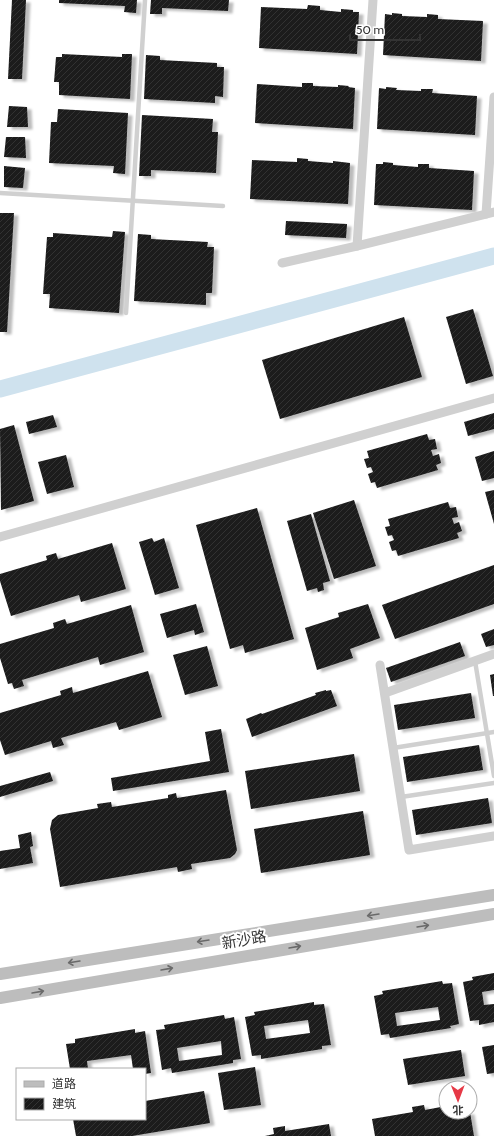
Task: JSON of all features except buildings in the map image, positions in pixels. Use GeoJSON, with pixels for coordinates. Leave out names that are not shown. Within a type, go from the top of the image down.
{"type":"FeatureCollection","features":[{"type":"Feature","properties":{"kind":"main road","name":"新沙路"},"geometry":{"type":"LineString","coordinates":[[0,974],[229,936],[351,919],[494,896]]}},
{"type":"Feature","properties":{"kind":"main road","name":"新沙路"},"geometry":{"type":"LineString","coordinates":[[0,998],[494,914]]}},
{"type":"Feature","properties":{"kind":"street"},"geometry":{"type":"LineString","coordinates":[[357,246],[373,0]]}},
{"type":"Feature","properties":{"kind":"street"},"geometry":{"type":"LineString","coordinates":[[282,263],[490,213],[494,97]]}},
{"type":"Feature","properties":{"kind":"street"},"geometry":{"type":"LineString","coordinates":[[0,538],[494,398]]}},
{"type":"Feature","properties":{"kind":"street"},"geometry":{"type":"LineString","coordinates":[[385,693],[494,654]]}},
{"type":"Feature","properties":{"kind":"street"},"geometry":{"type":"LineString","coordinates":[[380,665],[409,850],[494,836]]}},
{"type":"Feature","properties":{"kind":"lane"},"geometry":{"type":"LineString","coordinates":[[126,313],[145,0]]}},
{"type":"Feature","properties":{"kind":"lane"},"geometry":{"type":"LineString","coordinates":[[0,193],[223,206]]}},
{"type":"Feature","properties":{"kind":"lane"},"geometry":{"type":"LineString","coordinates":[[475,661],[494,776]]}},
{"type":"Feature","properties":{"kind":"lane"},"geometry":{"type":"LineString","coordinates":[[393,748],[494,732]]}},
{"type":"Feature","properties":{"kind":"lane"},"geometry":{"type":"LineString","coordinates":[[401,797],[494,783]]}},
{"type":"Feature","properties":{"kind":"waterway"},"geometry":{"type":"LineString","coordinates":[[0,389],[494,256]]}}]}
